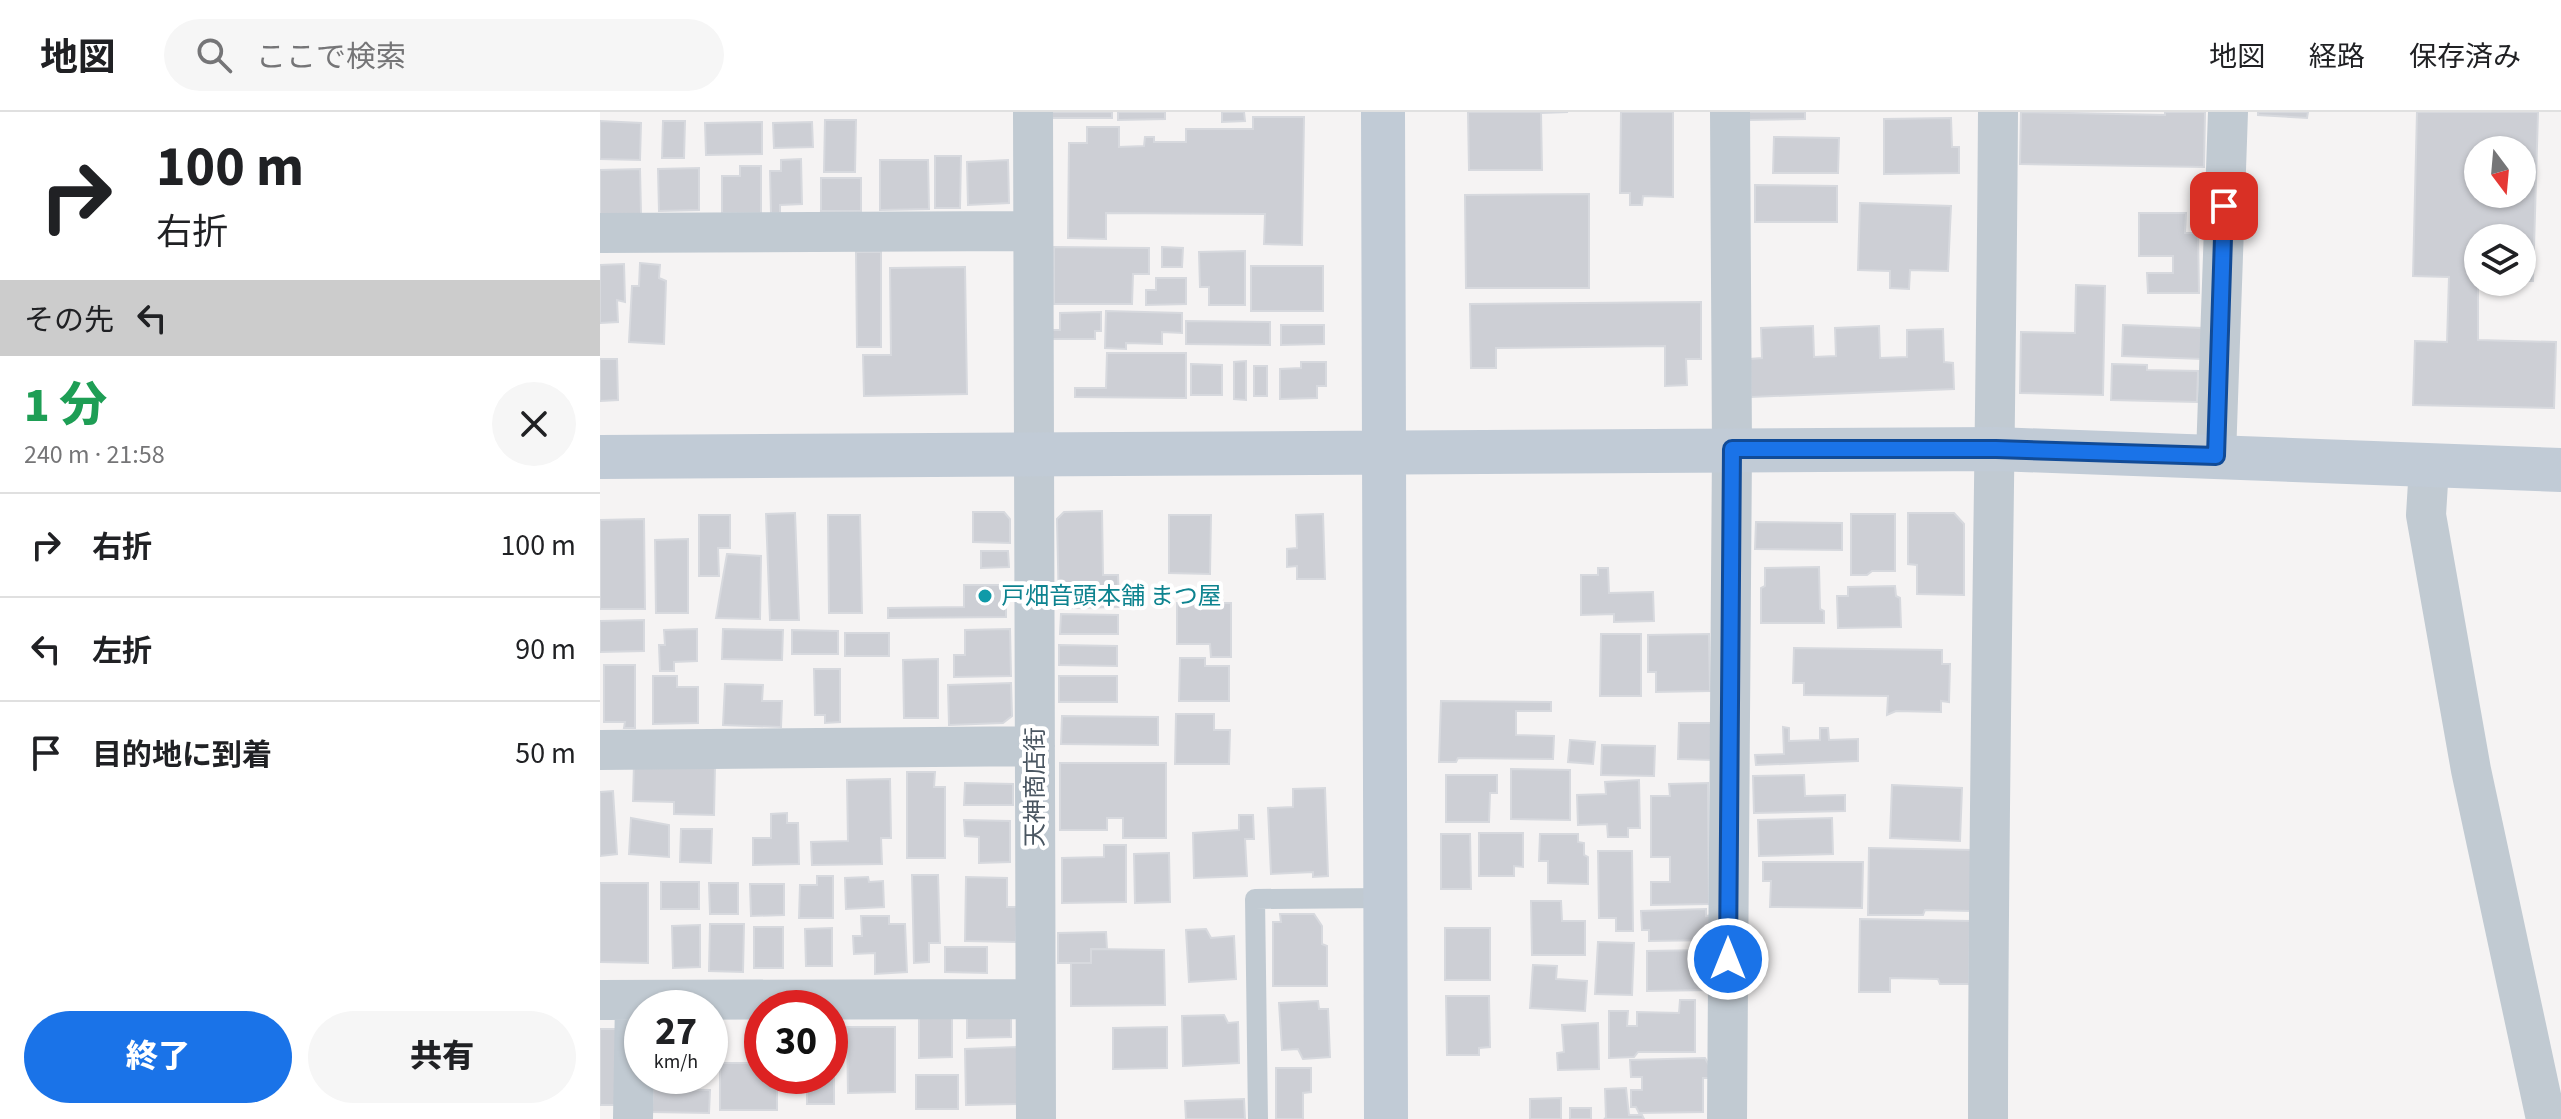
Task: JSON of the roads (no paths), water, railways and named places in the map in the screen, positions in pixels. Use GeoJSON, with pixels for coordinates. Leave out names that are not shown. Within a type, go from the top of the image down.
{"type":"FeatureCollection","features":[{"type":"Feature","properties":{"kind":"street","name":"天神商店街"},"geometry":{"type":"LineString","coordinates":[[1033,112],[1036,1119]]}},
{"type":"Feature","properties":{"kind":"street"},"geometry":{"type":"LineString","coordinates":[[1383,112],[1386,1119]]}},
{"type":"Feature","properties":{"kind":"street"},"geometry":{"type":"LineString","coordinates":[[1727,1119],[1732,449],[1730,112]]}},
{"type":"Feature","properties":{"kind":"street"},"geometry":{"type":"LineString","coordinates":[[1988,1119],[1998,112]]}},
{"type":"Feature","properties":{"kind":"street"},"geometry":{"type":"LineString","coordinates":[[2216,456],[2228,112]]}},
{"type":"Feature","properties":{"kind":"street"},"geometry":{"type":"LineString","coordinates":[[600,233],[1033,231]]}},
{"type":"Feature","properties":{"kind":"street"},"geometry":{"type":"LineString","coordinates":[[600,457],[1996,449],[2561,470]]}},
{"type":"Feature","properties":{"kind":"street"},"geometry":{"type":"LineString","coordinates":[[2429,467],[2426,515],[2465,740],[2546,1119]]}},
{"type":"Feature","properties":{"kind":"street"},"geometry":{"type":"LineString","coordinates":[[600,750],[1035,746]]}},
{"type":"Feature","properties":{"kind":"street"},"geometry":{"type":"LineString","coordinates":[[633,1119],[617,1000],[1035,999]]}},
{"type":"Feature","properties":{"kind":"lane"},"geometry":{"type":"LineString","coordinates":[[1258,1119],[1255,899],[1384,898]]}},
{"type":"Feature","properties":{"kind":"place","name":"戸畑音頭本舗 まつ屋"},"geometry":{"type":"Point","coordinates":[985,596]}}]}
